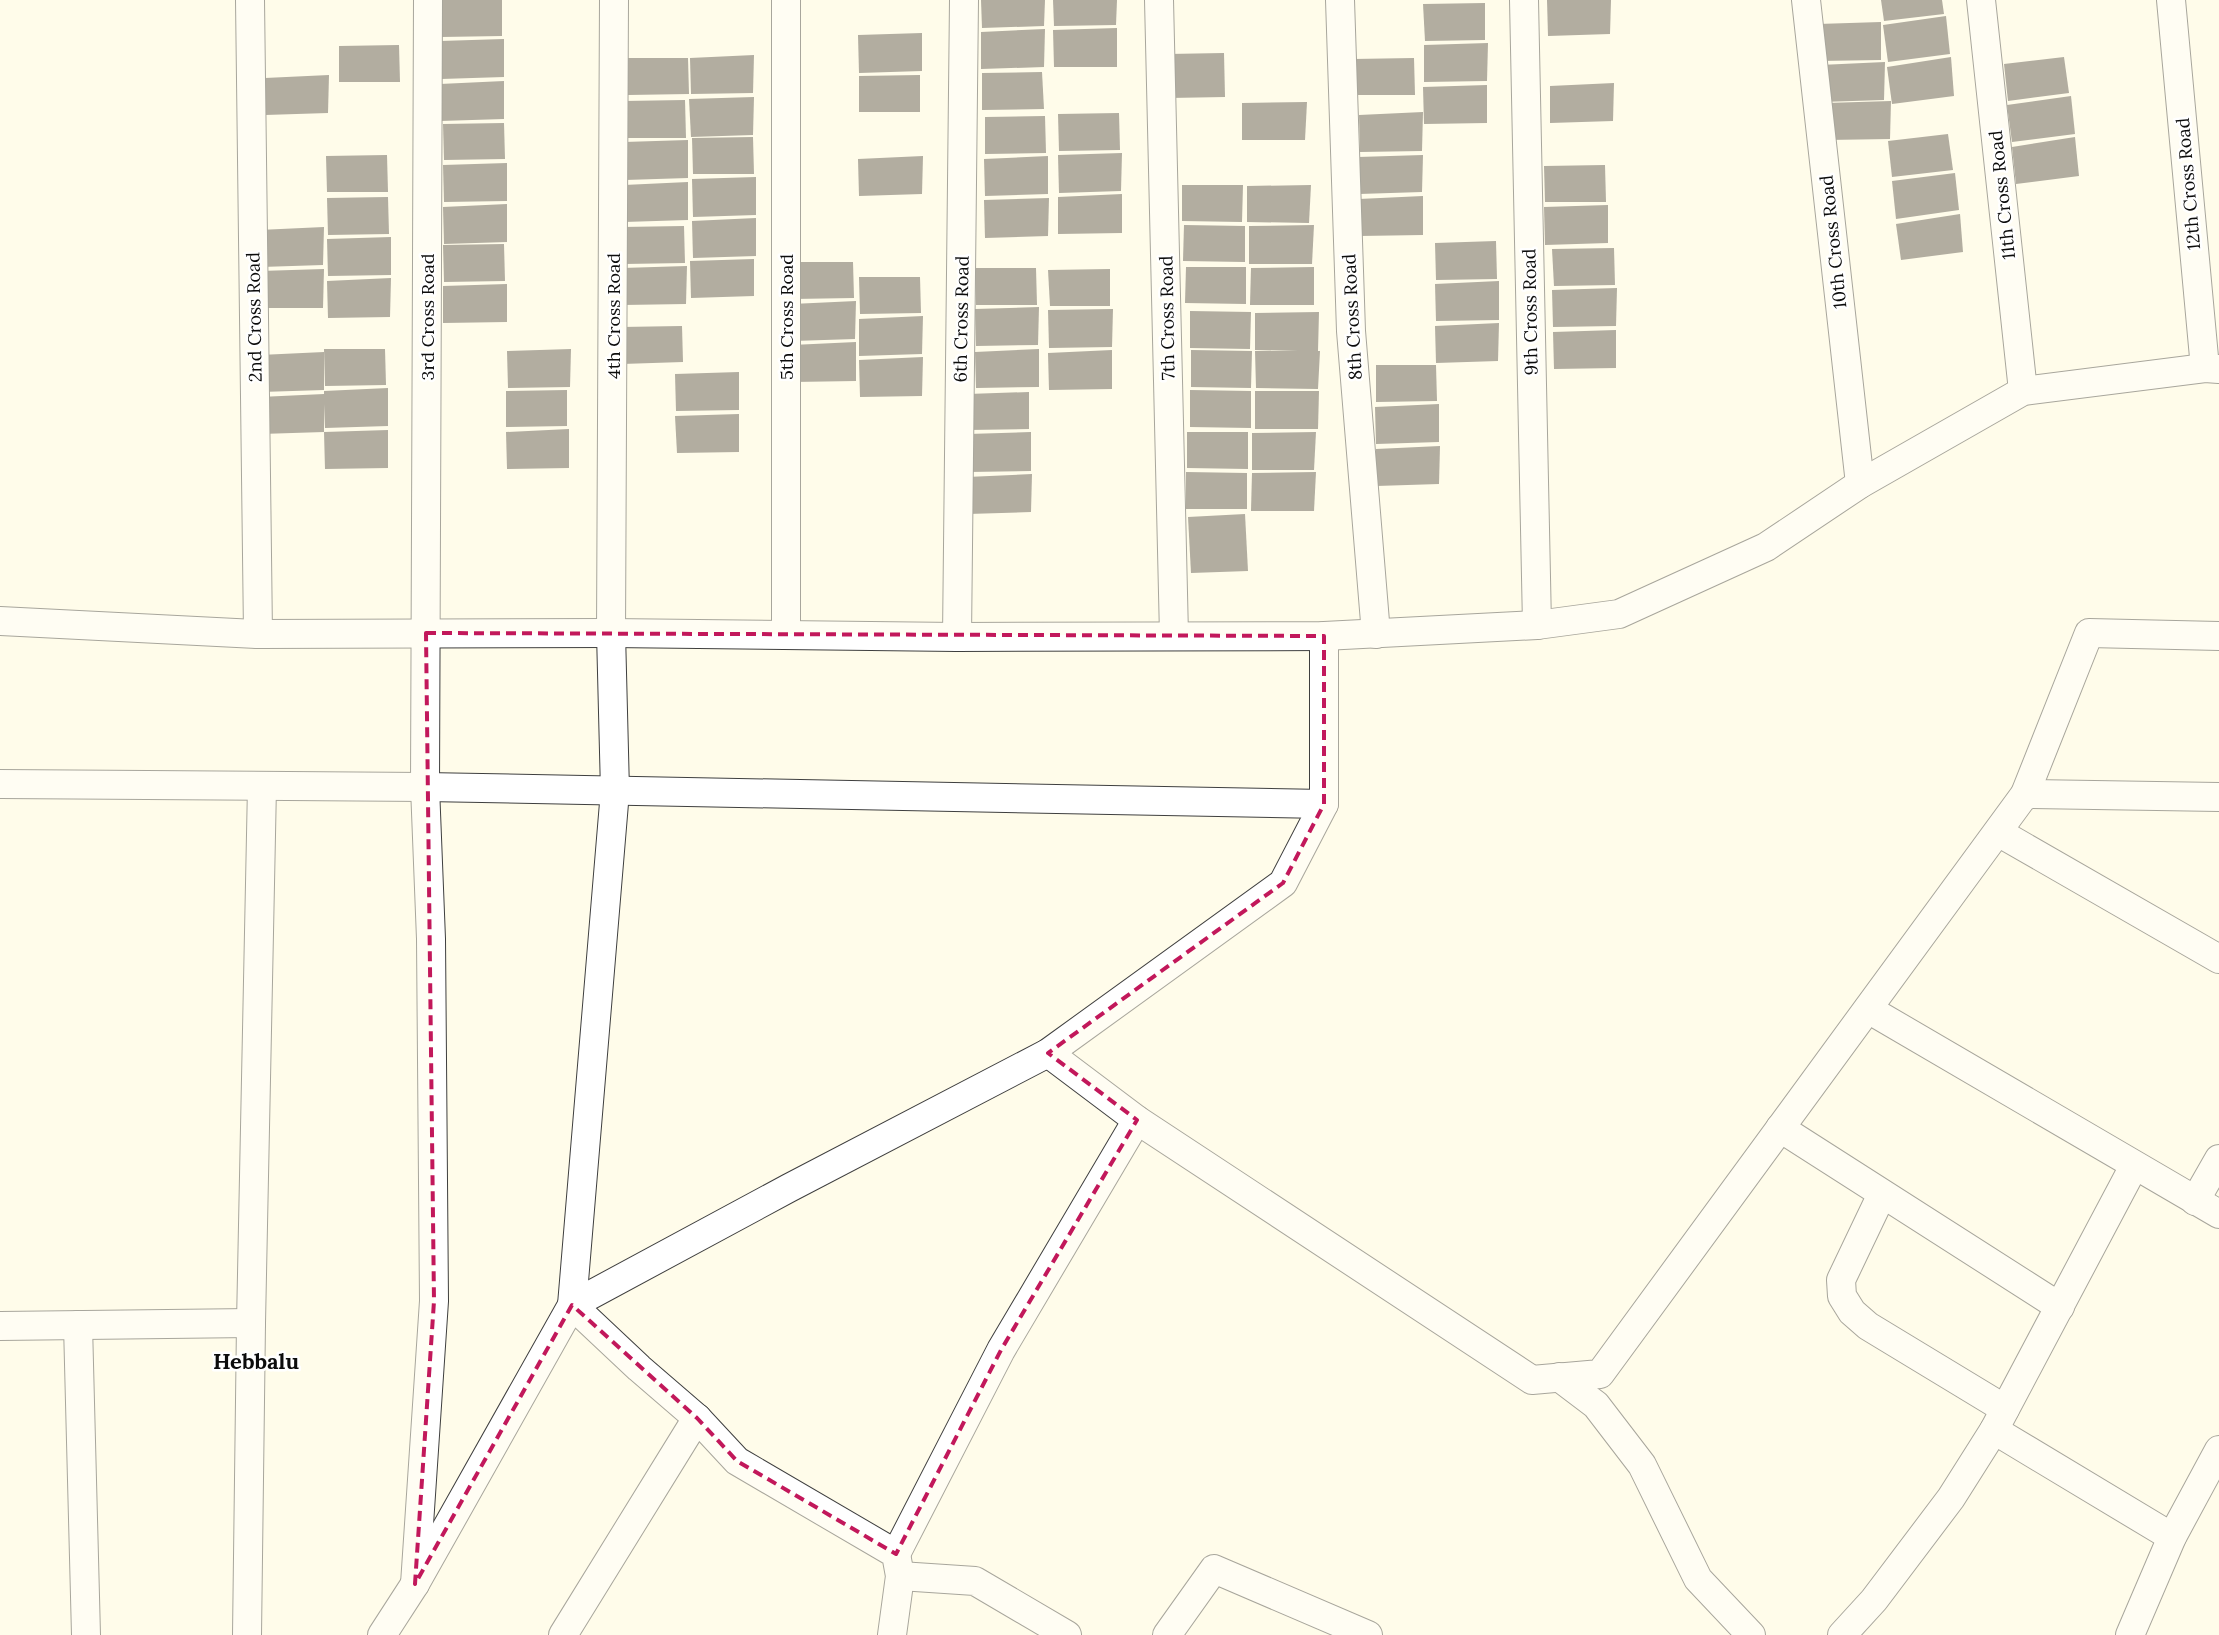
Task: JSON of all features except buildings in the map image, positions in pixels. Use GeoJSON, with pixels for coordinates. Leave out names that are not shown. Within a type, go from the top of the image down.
{"type":"FeatureCollection","features":[{"type":"Feature","properties":{"kind":"street","name":"2nd Cross Road"},"geometry":{"type":"LineString","coordinates":[[250,0],[258,634]]}},
{"type":"Feature","properties":{"kind":"street","name":"3rd Cross Road"},"geometry":{"type":"LineString","coordinates":[[414,1584],[434,1301],[431,939],[425,788],[428,0]]}},
{"type":"Feature","properties":{"kind":"street","name":"4th Cross Road"},"geometry":{"type":"LineString","coordinates":[[572,1305],[615,791],[611,633],[614,0]]}},
{"type":"Feature","properties":{"kind":"street","name":"5th Cross Road"},"geometry":{"type":"LineString","coordinates":[[786,0],[786,634]]}},
{"type":"Feature","properties":{"kind":"street","name":"6th Cross Road"},"geometry":{"type":"LineString","coordinates":[[957,637],[964,0]]}},
{"type":"Feature","properties":{"kind":"street","name":"7th Cross Road"},"geometry":{"type":"LineString","coordinates":[[1159,0],[1174,635]]}},
{"type":"Feature","properties":{"kind":"street","name":"8th Cross Road"},"geometry":{"type":"LineString","coordinates":[[1340,0],[1351,331],[1376,634]]}},
{"type":"Feature","properties":{"kind":"street","name":"9th Cross Road"},"geometry":{"type":"LineString","coordinates":[[1524,0],[1537,625]]}},
{"type":"Feature","properties":{"kind":"street","name":"10th Cross Road"},"geometry":{"type":"LineString","coordinates":[[1806,0],[1860,484]]}},
{"type":"Feature","properties":{"kind":"street","name":"11th Cross Road"},"geometry":{"type":"LineString","coordinates":[[1981,0],[2023,391]]}},
{"type":"Feature","properties":{"kind":"street","name":"12th Cross Road"},"geometry":{"type":"LineString","coordinates":[[2171,0],[2212,368]]}},
{"type":"Feature","properties":{"kind":"street"},"geometry":{"type":"LineString","coordinates":[[0,621],[258,634],[611,633],[957,637],[1324,636],[1537,625],[1619,614],[1766,548],[1860,484],[2023,391],[2212,368]]}},
{"type":"Feature","properties":{"kind":"street"},"geometry":{"type":"LineString","coordinates":[[1596,1405],[1600,1374],[2025,794],[2089,633],[2219,636]]}},
{"type":"Feature","properties":{"kind":"street"},"geometry":{"type":"LineString","coordinates":[[382,1635],[414,1584],[572,1305],[789,1188],[1048,1053],[1283,883],[1324,804],[1324,636]]}},
{"type":"Feature","properties":{"kind":"street"},"geometry":{"type":"LineString","coordinates":[[0,784],[425,788],[1324,804]]}},
{"type":"Feature","properties":{"kind":"street"},"geometry":{"type":"LineString","coordinates":[[247,1635],[251,1323],[262,786]]}},
{"type":"Feature","properties":{"kind":"street"},"geometry":{"type":"LineString","coordinates":[[2025,794],[2219,796]]}},
{"type":"Feature","properties":{"kind":"street"},"geometry":{"type":"LineString","coordinates":[[1998,832],[2219,959]]}},
{"type":"Feature","properties":{"kind":"street"},"geometry":{"type":"LineString","coordinates":[[1868,1009],[2195,1202],[2219,1214]]}},
{"type":"Feature","properties":{"kind":"street"},"geometry":{"type":"LineString","coordinates":[[1048,1053],[1137,1120],[1532,1380],[1600,1374]]}},
{"type":"Feature","properties":{"kind":"street"},"geometry":{"type":"LineString","coordinates":[[892,1635],[898,1565],[1001,1350],[1137,1120]]}},
{"type":"Feature","properties":{"kind":"street"},"geometry":{"type":"LineString","coordinates":[[1780,1128],[2060,1307]]}},
{"type":"Feature","properties":{"kind":"street"},"geometry":{"type":"LineString","coordinates":[[2195,1202],[2219,1160]]}},
{"type":"Feature","properties":{"kind":"street"},"geometry":{"type":"LineString","coordinates":[[1842,1635],[1874,1600],[1951,1498],[2000,1419],[2134,1166]]}},
{"type":"Feature","properties":{"kind":"street"},"geometry":{"type":"LineString","coordinates":[[1882,1194],[1841,1280],[1842,1296],[1852,1312],[1868,1326],[2000,1419],[2172,1537]]}},
{"type":"Feature","properties":{"kind":"street"},"geometry":{"type":"LineString","coordinates":[[572,1305],[639,1368],[697,1418],[737,1461],[898,1565],[975,1581],[1067,1635]]}},
{"type":"Feature","properties":{"kind":"street"},"geometry":{"type":"LineString","coordinates":[[0,1326],[251,1323]]}},
{"type":"Feature","properties":{"kind":"street"},"geometry":{"type":"LineString","coordinates":[[78,1325],[86,1635]]}},
{"type":"Feature","properties":{"kind":"street"},"geometry":{"type":"LineString","coordinates":[[1559,1378],[1596,1405],[1642,1466],[1698,1579],[1751,1635]]}},
{"type":"Feature","properties":{"kind":"street"},"geometry":{"type":"LineString","coordinates":[[563,1635],[697,1418]]}},
{"type":"Feature","properties":{"kind":"street"},"geometry":{"type":"LineString","coordinates":[[2130,1635],[2172,1537],[2218,1457]]}},
{"type":"Feature","properties":{"kind":"street"},"geometry":{"type":"LineString","coordinates":[[1167,1635],[1214,1569],[1368,1635]]}},
{"type":"Feature","properties":{"kind":"highlighted area"},"geometry":{"type":"Polygon","coordinates":[[[426,633],[1324,636],[1324,804],[1283,883],[1048,1053],[1137,1120],[1001,1350],[896,1554],[737,1461],[697,1418],[572,1305],[415,1584],[434,1301],[426,633]]]}},
{"type":"Feature","properties":{"kind":"district","name":"Hebbalu"},"geometry":{"type":"Point","coordinates":[256,1361]}}]}
